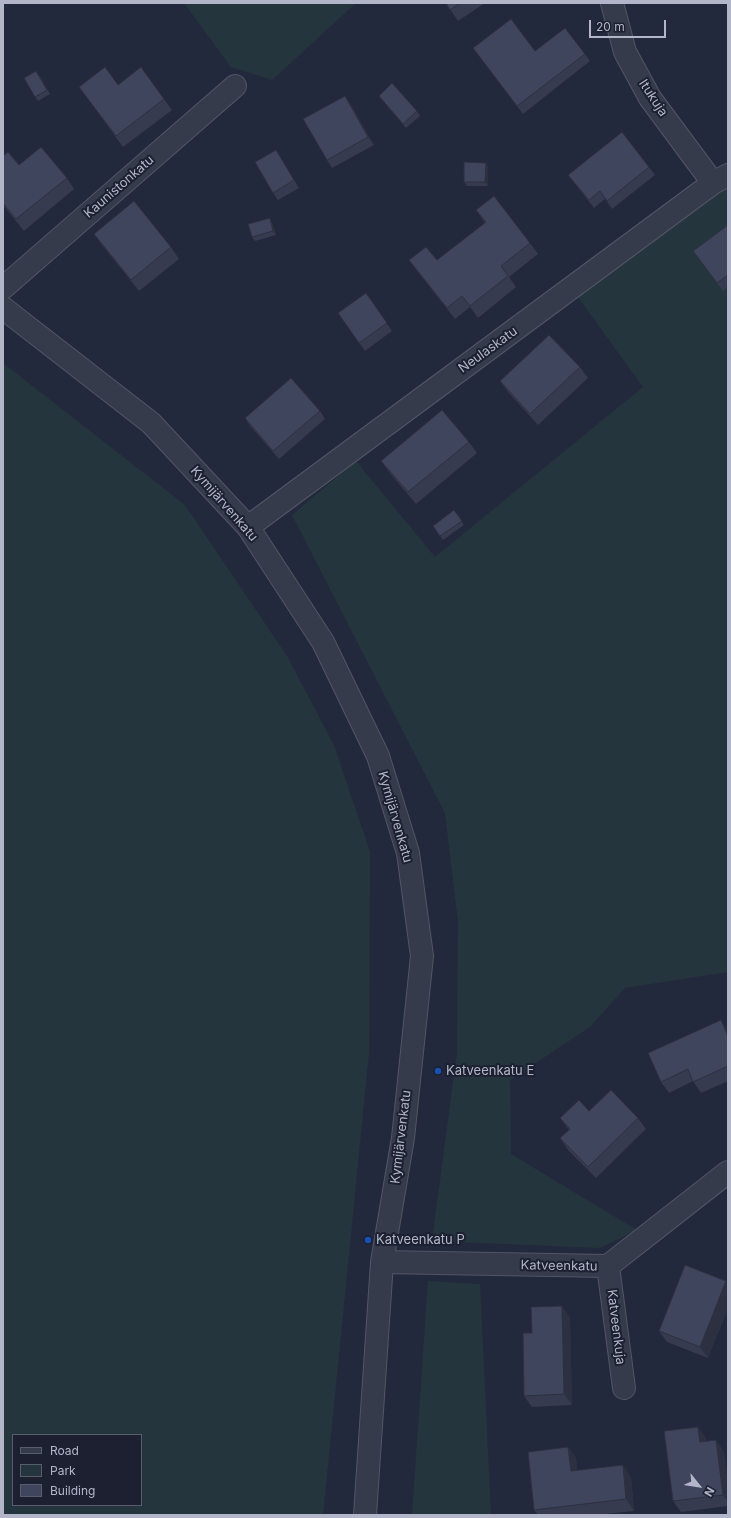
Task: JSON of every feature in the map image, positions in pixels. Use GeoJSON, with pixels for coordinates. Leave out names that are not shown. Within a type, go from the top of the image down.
{"type":"FeatureCollection","features":[{"type":"Feature","properties":{"kind":"street","name":"Itukuja"},"geometry":{"type":"LineString","coordinates":[[612,3],[625,52],[650,98],[721,179]]}},
{"type":"Feature","properties":{"kind":"street","name":"Kaunistonkatu"},"geometry":{"type":"LineString","coordinates":[[3,288],[235,86]]}},
{"type":"Feature","properties":{"kind":"street","name":"Neulaskatu"},"geometry":{"type":"LineString","coordinates":[[248,527],[721,179]]}},
{"type":"Feature","properties":{"kind":"street","name":"Kymijärvenkatu"},"geometry":{"type":"LineString","coordinates":[[3,308],[151,423],[248,527],[327,649],[378,756],[408,852],[422,956],[403,1138],[382,1262],[366,1515]]}},
{"type":"Feature","properties":{"kind":"street","name":"Katveenkatu"},"geometry":{"type":"LineString","coordinates":[[382,1262],[412,1264],[608,1266],[728,1172]]}},
{"type":"Feature","properties":{"kind":"street","name":"Katveenkuja"},"geometry":{"type":"LineString","coordinates":[[608,1266],[624,1388]]}},
{"type":"Feature","properties":{"kind":"green space"},"geometry":{"type":"Polygon","coordinates":[[[184,3],[356,3],[272,80],[231,67],[184,3]]]}},
{"type":"Feature","properties":{"kind":"green space"},"geometry":{"type":"Polygon","coordinates":[[[728,187],[728,972],[625,988],[590,1027],[510,1080],[511,1154],[637,1230],[600,1248],[432,1241],[457,1052],[458,922],[445,813],[292,515],[356,461],[435,557],[643,387],[578,297],[728,187]]]}},
{"type":"Feature","properties":{"kind":"green space"},"geometry":{"type":"Polygon","coordinates":[[[3,363],[185,505],[287,656],[334,745],[370,852],[369,1053],[323,1515],[3,1515],[3,363]]]}},
{"type":"Feature","properties":{"kind":"green space"},"geometry":{"type":"Polygon","coordinates":[[[428,1281],[480,1284],[491,1515],[412,1515],[428,1281]]]}},
{"type":"Feature","properties":{"kind":"building"},"geometry":{"type":"Polygon","coordinates":[[[446,3],[460,3],[450,10],[446,3]]]}},
{"type":"Feature","properties":{"kind":"building"},"geometry":{"type":"Polygon","coordinates":[[[511,19],[535,51],[565,28],[585,54],[517,106],[473,48],[511,19]]]}},
{"type":"Feature","properties":{"kind":"building"},"geometry":{"type":"Polygon","coordinates":[[[105,67],[118,85],[141,67],[164,99],[116,136],[79,87],[105,67]]]}},
{"type":"Feature","properties":{"kind":"building"},"geometry":{"type":"Polygon","coordinates":[[[36,71],[47,90],[35,97],[24,78],[36,71]]]}},
{"type":"Feature","properties":{"kind":"building"},"geometry":{"type":"Polygon","coordinates":[[[392,83],[417,111],[403,124],[379,96],[392,83]]]}},
{"type":"Feature","properties":{"kind":"building"},"geometry":{"type":"Polygon","coordinates":[[[345,96],[368,137],[327,160],[303,119],[345,96]]]}},
{"type":"Feature","properties":{"kind":"building"},"geometry":{"type":"Polygon","coordinates":[[[622,132],[649,167],[607,201],[600,191],[589,200],[568,175],[622,132]]]}},
{"type":"Feature","properties":{"kind":"building"},"geometry":{"type":"Polygon","coordinates":[[[41,147],[67,178],[16,219],[3,203],[3,156],[8,152],[19,165],[41,147]]]}},
{"type":"Feature","properties":{"kind":"building"},"geometry":{"type":"Polygon","coordinates":[[[276,150],[294,180],[273,193],[255,162],[276,150]]]}},
{"type":"Feature","properties":{"kind":"building"},"geometry":{"type":"Polygon","coordinates":[[[464,162],[486,163],[485,182],[464,182],[464,162]]]}},
{"type":"Feature","properties":{"kind":"building"},"geometry":{"type":"Polygon","coordinates":[[[494,196],[530,243],[501,266],[508,276],[470,306],[462,296],[447,308],[409,260],[426,247],[437,260],[486,222],[476,210],[494,196]]]}},
{"type":"Feature","properties":{"kind":"building"},"geometry":{"type":"Polygon","coordinates":[[[134,201],[171,247],[131,280],[94,234],[134,201]]]}},
{"type":"Feature","properties":{"kind":"building"},"geometry":{"type":"Polygon","coordinates":[[[270,218],[273,231],[252,237],[248,224],[270,218]]]}},
{"type":"Feature","properties":{"kind":"building"},"geometry":{"type":"Polygon","coordinates":[[[728,225],[728,275],[717,283],[693,251],[728,225]]]}},
{"type":"Feature","properties":{"kind":"building"},"geometry":{"type":"Polygon","coordinates":[[[366,293],[387,323],[359,343],[338,313],[366,293]]]}},
{"type":"Feature","properties":{"kind":"building"},"geometry":{"type":"Polygon","coordinates":[[[549,335],[580,367],[530,414],[500,381],[549,335]]]}},
{"type":"Feature","properties":{"kind":"building"},"geometry":{"type":"Polygon","coordinates":[[[291,378],[320,411],[273,451],[245,418],[291,378]]]}},
{"type":"Feature","properties":{"kind":"building"},"geometry":{"type":"Polygon","coordinates":[[[442,410],[469,442],[408,492],[381,461],[442,410]]]}},
{"type":"Feature","properties":{"kind":"building"},"geometry":{"type":"Polygon","coordinates":[[[454,510],[462,521],[440,536],[433,526],[454,510]]]}},
{"type":"Feature","properties":{"kind":"building"},"geometry":{"type":"Polygon","coordinates":[[[721,1020],[728,1036],[728,1066],[693,1082],[688,1069],[661,1082],[648,1053],[721,1020]]]}},
{"type":"Feature","properties":{"kind":"building"},"geometry":{"type":"Polygon","coordinates":[[[611,1090],[638,1118],[588,1167],[560,1138],[570,1129],[560,1118],[579,1100],[589,1111],[611,1090]]]}},
{"type":"Feature","properties":{"kind":"building"},"geometry":{"type":"Polygon","coordinates":[[[685,1265],[726,1281],[700,1347],[659,1331],[685,1265]]]}},
{"type":"Feature","properties":{"kind":"building"},"geometry":{"type":"Polygon","coordinates":[[[562,1306],[564,1394],[524,1396],[523,1333],[532,1333],[531,1307],[562,1306]]]}},
{"type":"Feature","properties":{"kind":"building"},"geometry":{"type":"Polygon","coordinates":[[[698,1427],[700,1442],[716,1440],[723,1495],[673,1501],[664,1431],[698,1427]]]}},
{"type":"Feature","properties":{"kind":"building"},"geometry":{"type":"Polygon","coordinates":[[[568,1447],[571,1471],[623,1465],[626,1499],[534,1510],[528,1452],[568,1447]]]}},
{"type":"Feature","properties":{"kind":"place","name":"Katveenkatu E"},"geometry":{"type":"Point","coordinates":[438,1071]}},
{"type":"Feature","properties":{"kind":"place","name":"Katveenkatu P"},"geometry":{"type":"Point","coordinates":[368,1240]}}]}
